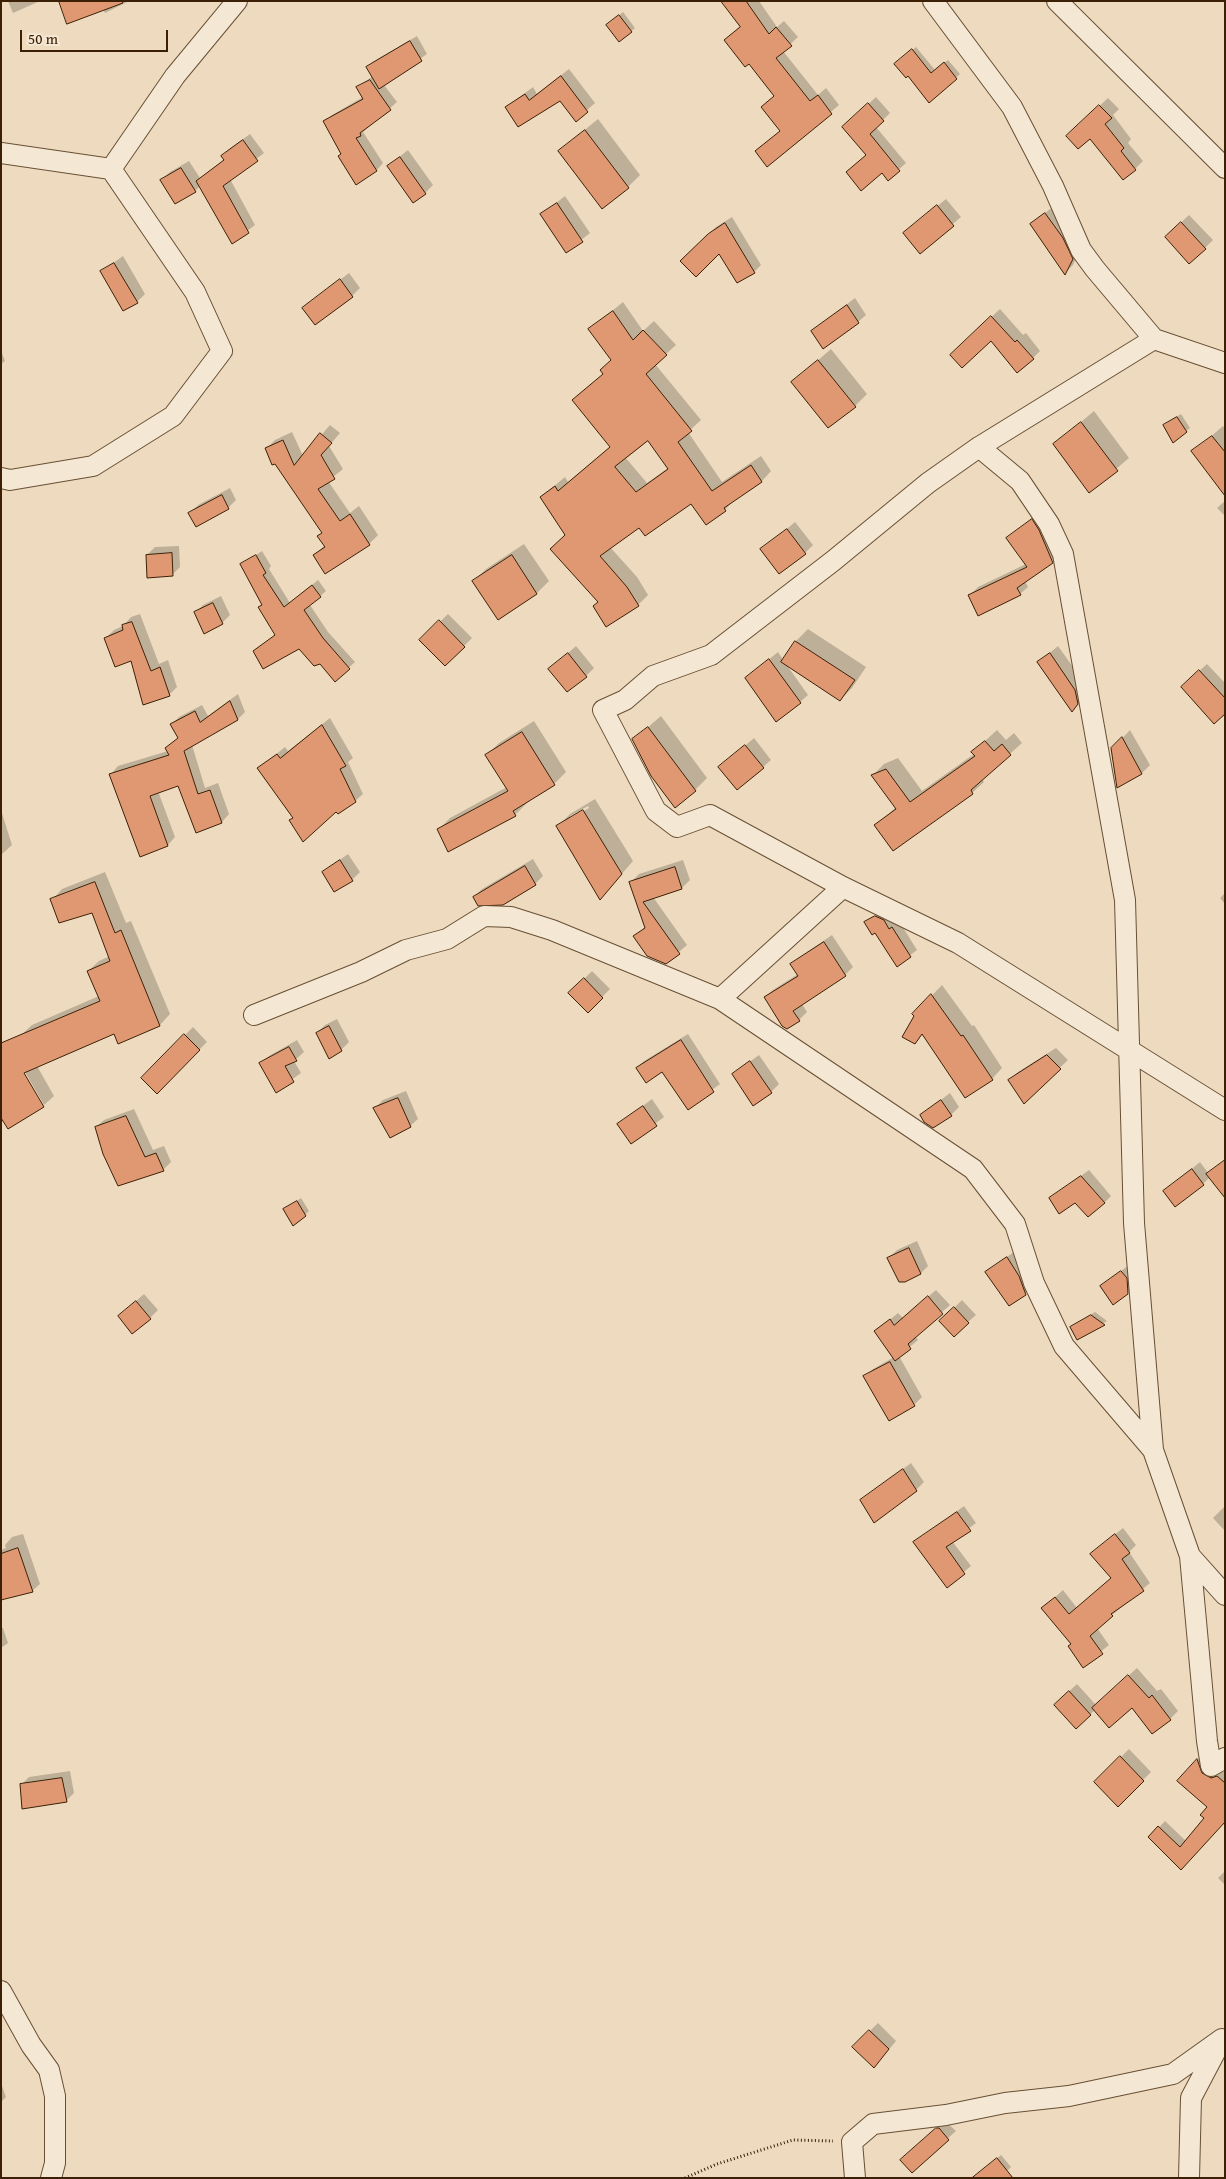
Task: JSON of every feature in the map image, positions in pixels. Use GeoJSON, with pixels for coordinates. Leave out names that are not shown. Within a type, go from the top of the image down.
{"type":"FeatureCollection","features":[{"type":"Feature","properties":{"kind":"street"},"geometry":{"type":"LineString","coordinates":[[111,169],[175,76],[237,1]]}},
{"type":"Feature","properties":{"kind":"street"},"geometry":{"type":"LineString","coordinates":[[933,1],[1012,107],[1053,186],[1081,250],[1095,269],[1154,339],[1225,363]]}},
{"type":"Feature","properties":{"kind":"street"},"geometry":{"type":"LineString","coordinates":[[1057,1],[1225,168]]}},
{"type":"Feature","properties":{"kind":"street"},"geometry":{"type":"LineString","coordinates":[[1,153],[111,169],[195,292],[222,351],[172,416],[93,466],[10,480],[1,478]]}},
{"type":"Feature","properties":{"kind":"street"},"geometry":{"type":"LineString","coordinates":[[1154,339],[979,447],[928,484],[833,561],[711,655],[653,676],[625,700],[603,710],[656,811],[677,827],[710,816],[843,887],[958,943],[1225,1110]]}},
{"type":"Feature","properties":{"kind":"street"},"geometry":{"type":"LineString","coordinates":[[979,447],[1020,481],[1048,524],[1063,554],[1125,900],[1134,1223],[1153,1450],[1190,1556],[1207,1741],[1212,1766],[1225,1758]]}},
{"type":"Feature","properties":{"kind":"street"},"geometry":{"type":"LineString","coordinates":[[720,999],[843,887]]}},
{"type":"Feature","properties":{"kind":"street"},"geometry":{"type":"LineString","coordinates":[[254,1014],[361,972],[406,950],[447,939],[484,916],[511,917],[552,930],[720,999],[973,1169],[1015,1224],[1034,1283],[1064,1346],[1153,1450]]}},
{"type":"Feature","properties":{"kind":"street"},"geometry":{"type":"LineString","coordinates":[[1190,1556],[1225,1595]]}},
{"type":"Feature","properties":{"kind":"street"},"geometry":{"type":"LineString","coordinates":[[1,1991],[31,2045],[49,2070],[55,2096],[55,2162],[51,2178]]}},
{"type":"Feature","properties":{"kind":"street"},"geometry":{"type":"LineString","coordinates":[[855,2178],[852,2142],[873,2124],[946,2115],[1005,2103],[1069,2096],[1174,2074],[1223,2037]]}},
{"type":"Feature","properties":{"kind":"street"},"geometry":{"type":"LineString","coordinates":[[1189,2178],[1191,2098],[1223,2037]]}},
{"type":"Feature","properties":{"kind":"path"},"geometry":{"type":"LineString","coordinates":[[685,2178],[717,2164],[793,2140],[852,2142]]}},
{"type":"Feature","properties":{"kind":"building"},"geometry":{"type":"Polygon","coordinates":[[[59,1],[122,1],[123,3],[67,24],[59,1]]]}},
{"type":"Feature","properties":{"kind":"building"},"geometry":{"type":"Polygon","coordinates":[[[721,1],[746,1],[769,34],[776,27],[792,46],[776,58],[810,101],[818,95],[832,114],[767,167],[755,151],[780,131],[761,107],[774,96],[749,64],[745,67],[724,40],[740,27],[721,1]]]}},
{"type":"Feature","properties":{"kind":"building"},"geometry":{"type":"Polygon","coordinates":[[[619,15],[632,32],[619,42],[606,25],[619,15]]]}},
{"type":"Feature","properties":{"kind":"building"},"geometry":{"type":"Polygon","coordinates":[[[410,41],[422,61],[379,89],[366,67],[410,41]]]}},
{"type":"Feature","properties":{"kind":"building"},"geometry":{"type":"Polygon","coordinates":[[[912,49],[931,73],[944,62],[957,79],[929,103],[908,76],[906,78],[894,64],[912,49]]]}},
{"type":"Feature","properties":{"kind":"building"},"geometry":{"type":"Polygon","coordinates":[[[561,76],[588,112],[576,122],[560,101],[518,127],[505,107],[525,94],[529,100],[561,76]]]}},
{"type":"Feature","properties":{"kind":"building"},"geometry":{"type":"Polygon","coordinates":[[[370,80],[391,110],[360,133],[361,136],[356,138],[377,171],[356,185],[338,156],[341,154],[323,121],[363,99],[356,87],[370,80]]]}},
{"type":"Feature","properties":{"kind":"building"},"geometry":{"type":"Polygon","coordinates":[[[868,103],[884,121],[870,134],[900,171],[888,181],[882,173],[861,191],[846,172],[866,155],[842,127],[868,103]]]}},
{"type":"Feature","properties":{"kind":"building"},"geometry":{"type":"Polygon","coordinates":[[[1099,105],[1112,118],[1105,124],[1124,148],[1121,151],[1136,170],[1123,180],[1090,139],[1078,149],[1066,136],[1099,105]]]}},
{"type":"Feature","properties":{"kind":"building"},"geometry":{"type":"Polygon","coordinates":[[[585,130],[629,188],[602,209],[558,151],[585,130]]]}},
{"type":"Feature","properties":{"kind":"building"},"geometry":{"type":"Polygon","coordinates":[[[243,140],[258,161],[223,186],[249,233],[232,244],[196,181],[224,160],[221,156],[243,140]]]}},
{"type":"Feature","properties":{"kind":"building"},"geometry":{"type":"Polygon","coordinates":[[[400,157],[426,194],[413,203],[387,166],[400,157]]]}},
{"type":"Feature","properties":{"kind":"building"},"geometry":{"type":"Polygon","coordinates":[[[181,168],[196,192],[175,204],[160,180],[181,168]]]}},
{"type":"Feature","properties":{"kind":"building"},"geometry":{"type":"Polygon","coordinates":[[[557,203],[583,242],[566,253],[540,214],[557,203]]]}},
{"type":"Feature","properties":{"kind":"building"},"geometry":{"type":"Polygon","coordinates":[[[937,205],[954,226],[920,254],[903,233],[937,205]]]}},
{"type":"Feature","properties":{"kind":"building"},"geometry":{"type":"Polygon","coordinates":[[[1045,213],[1063,238],[1073,259],[1065,275],[1030,224],[1045,213]]]}},
{"type":"Feature","properties":{"kind":"building"},"geometry":{"type":"Polygon","coordinates":[[[1181,222],[1206,249],[1189,264],[1165,237],[1181,222]]]}},
{"type":"Feature","properties":{"kind":"building"},"geometry":{"type":"Polygon","coordinates":[[[725,223],[755,273],[737,283],[719,254],[696,277],[680,261],[708,234],[725,223]]]}},
{"type":"Feature","properties":{"kind":"building"},"geometry":{"type":"Polygon","coordinates":[[[114,263],[138,303],[123,311],[100,271],[114,263]]]}},
{"type":"Feature","properties":{"kind":"building"},"geometry":{"type":"Polygon","coordinates":[[[340,279],[353,297],[315,325],[302,308],[340,279]]]}},
{"type":"Feature","properties":{"kind":"building"},"geometry":{"type":"Polygon","coordinates":[[[847,305],[859,323],[823,349],[811,331],[847,305]]]}},
{"type":"Feature","properties":{"kind":"building"},"geometry":{"type":"Polygon","coordinates":[[[613,311],[633,340],[643,330],[667,355],[646,374],[692,431],[678,442],[712,491],[751,465],[762,482],[724,508],[726,511],[706,525],[691,504],[645,536],[639,528],[600,556],[627,587],[639,606],[606,627],[593,606],[598,602],[550,549],[565,535],[540,497],[555,486],[558,491],[610,447],[572,400],[603,374],[600,370],[611,360],[588,329],[613,311]],[[648,441],[615,467],[636,492],[668,469],[648,441]]]}},
{"type":"Feature","properties":{"kind":"building"},"geometry":{"type":"Polygon","coordinates":[[[991,316],[1034,359],[1017,373],[991,341],[962,368],[950,355],[991,316]]]}},
{"type":"Feature","properties":{"kind":"building"},"geometry":{"type":"Polygon","coordinates":[[[818,360],[856,407],[828,428],[791,382],[818,360]]]}},
{"type":"Feature","properties":{"kind":"building"},"geometry":{"type":"Polygon","coordinates":[[[1177,417],[1187,432],[1173,443],[1163,425],[1177,417]]]}},
{"type":"Feature","properties":{"kind":"building"},"geometry":{"type":"Polygon","coordinates":[[[1081,422],[1118,471],[1089,493],[1053,444],[1081,422]]]}},
{"type":"Feature","properties":{"kind":"building"},"geometry":{"type":"Polygon","coordinates":[[[320,433],[332,443],[321,455],[335,479],[318,489],[340,521],[350,514],[370,545],[325,574],[313,555],[325,547],[317,536],[322,533],[275,464],[272,465],[265,448],[283,440],[294,465],[320,433]]]}},
{"type":"Feature","properties":{"kind":"building"},"geometry":{"type":"Polygon","coordinates":[[[1212,436],[1225,452],[1225,496],[1191,451],[1212,436]]]}},
{"type":"Feature","properties":{"kind":"building"},"geometry":{"type":"Polygon","coordinates":[[[222,495],[229,509],[196,527],[188,513],[222,495]]]}},
{"type":"Feature","properties":{"kind":"building"},"geometry":{"type":"Polygon","coordinates":[[[1032,519],[1039,530],[1053,563],[1017,588],[1021,595],[978,616],[968,595],[1027,567],[1006,538],[1032,519]]]}},
{"type":"Feature","properties":{"kind":"building"},"geometry":{"type":"Polygon","coordinates":[[[787,529],[806,554],[779,574],[760,549],[787,529]]]}},
{"type":"Feature","properties":{"kind":"building"},"geometry":{"type":"Polygon","coordinates":[[[172,553],[173,576],[147,578],[146,555],[172,553]]]}},
{"type":"Feature","properties":{"kind":"building"},"geometry":{"type":"Polygon","coordinates":[[[256,555],[266,573],[263,575],[284,607],[312,585],[321,597],[304,610],[323,638],[350,669],[335,682],[320,664],[314,666],[299,649],[263,669],[253,651],[275,635],[258,607],[262,605],[240,564],[256,555]]]}},
{"type":"Feature","properties":{"kind":"building"},"geometry":{"type":"Polygon","coordinates":[[[512,555],[537,594],[498,620],[472,581],[512,555]]]}},
{"type":"Feature","properties":{"kind":"building"},"geometry":{"type":"Polygon","coordinates":[[[213,603],[223,624],[204,634],[194,612],[213,603]]]}},
{"type":"Feature","properties":{"kind":"building"},"geometry":{"type":"Polygon","coordinates":[[[439,620],[465,647],[445,666],[419,640],[439,620]]]}},
{"type":"Feature","properties":{"kind":"building"},"geometry":{"type":"Polygon","coordinates":[[[132,622],[151,671],[160,667],[170,696],[143,705],[131,661],[115,667],[104,638],[123,630],[122,625],[132,622]]]}},
{"type":"Feature","properties":{"kind":"building"},"geometry":{"type":"Polygon","coordinates":[[[795,641],[855,680],[840,701],[781,662],[795,641]]]}},
{"type":"Feature","properties":{"kind":"building"},"geometry":{"type":"Polygon","coordinates":[[[568,653],[587,677],[567,692],[548,669],[568,653]]]}},
{"type":"Feature","properties":{"kind":"building"},"geometry":{"type":"Polygon","coordinates":[[[1050,653],[1075,690],[1078,704],[1072,712],[1037,662],[1050,653]]]}},
{"type":"Feature","properties":{"kind":"building"},"geometry":{"type":"Polygon","coordinates":[[[769,659],[801,703],[776,722],[745,678],[769,659]]]}},
{"type":"Feature","properties":{"kind":"building"},"geometry":{"type":"Polygon","coordinates":[[[1199,670],[1225,698],[1225,714],[1214,724],[1181,687],[1199,670]]]}},
{"type":"Feature","properties":{"kind":"building"},"geometry":{"type":"Polygon","coordinates":[[[230,701],[238,720],[184,751],[198,794],[210,790],[222,823],[196,833],[178,786],[150,796],[168,846],[140,857],[109,774],[169,755],[165,748],[178,738],[170,724],[195,711],[200,722],[230,701]]]}},
{"type":"Feature","properties":{"kind":"building"},"geometry":{"type":"Polygon","coordinates":[[[322,725],[346,766],[340,769],[356,802],[338,814],[336,812],[303,842],[289,820],[293,818],[257,768],[277,754],[280,758],[322,725]]]}},
{"type":"Feature","properties":{"kind":"building"},"geometry":{"type":"Polygon","coordinates":[[[648,727],[696,791],[675,808],[651,776],[632,739],[648,727]]]}},
{"type":"Feature","properties":{"kind":"building"},"geometry":{"type":"Polygon","coordinates":[[[522,732],[555,785],[513,811],[516,816],[448,852],[437,829],[508,791],[485,755],[522,732]]]}},
{"type":"Feature","properties":{"kind":"building"},"geometry":{"type":"Polygon","coordinates":[[[1122,737],[1142,774],[1117,788],[1111,748],[1122,737]]]}},
{"type":"Feature","properties":{"kind":"building"},"geometry":{"type":"Polygon","coordinates":[[[985,741],[994,751],[1002,744],[1011,755],[971,790],[973,794],[893,851],[874,825],[896,809],[871,775],[886,769],[910,802],[975,756],[971,752],[985,741]]]}},
{"type":"Feature","properties":{"kind":"building"},"geometry":{"type":"Polygon","coordinates":[[[745,745],[764,768],[737,790],[718,767],[745,745]]]}},
{"type":"Feature","properties":{"kind":"building"},"geometry":{"type":"Polygon","coordinates":[[[583,810],[622,874],[600,900],[556,826],[583,810]]]}},
{"type":"Feature","properties":{"kind":"building"},"geometry":{"type":"Polygon","coordinates":[[[340,860],[353,881],[334,892],[322,872],[340,860]]]}},
{"type":"Feature","properties":{"kind":"building"},"geometry":{"type":"Polygon","coordinates":[[[525,866],[536,885],[503,905],[478,906],[473,897],[525,866]]]}},
{"type":"Feature","properties":{"kind":"building"},"geometry":{"type":"Polygon","coordinates":[[[675,867],[682,889],[643,902],[680,954],[666,964],[647,956],[633,936],[645,928],[629,882],[675,867]]]}},
{"type":"Feature","properties":{"kind":"building"},"geometry":{"type":"Polygon","coordinates":[[[95,882],[115,933],[121,930],[160,1026],[118,1044],[114,1034],[24,1073],[44,1107],[8,1129],[1,1118],[1,1043],[100,1001],[87,971],[110,961],[92,913],[59,923],[50,899],[95,882]]]}},
{"type":"Feature","properties":{"kind":"building"},"geometry":{"type":"Polygon","coordinates":[[[875,916],[884,920],[889,929],[892,927],[911,957],[897,967],[875,933],[872,935],[864,922],[875,916]]]}},
{"type":"Feature","properties":{"kind":"building"},"geometry":{"type":"Polygon","coordinates":[[[824,942],[846,976],[793,1011],[800,1021],[787,1029],[782,1026],[764,997],[798,976],[790,964],[824,942]]]}},
{"type":"Feature","properties":{"kind":"building"},"geometry":{"type":"Polygon","coordinates":[[[584,978],[603,998],[588,1013],[568,993],[584,978]]]}},
{"type":"Feature","properties":{"kind":"building"},"geometry":{"type":"Polygon","coordinates":[[[931,994],[961,1036],[963,1035],[993,1080],[965,1098],[922,1034],[915,1044],[902,1037],[914,1016],[912,1014],[931,994]]]}},
{"type":"Feature","properties":{"kind":"building"},"geometry":{"type":"Polygon","coordinates":[[[329,1026],[342,1051],[329,1059],[316,1033],[329,1026]]]}},
{"type":"Feature","properties":{"kind":"building"},"geometry":{"type":"Polygon","coordinates":[[[184,1034],[200,1050],[157,1094],[141,1078],[184,1034]]]}},
{"type":"Feature","properties":{"kind":"building"},"geometry":{"type":"Polygon","coordinates":[[[681,1040],[714,1092],[688,1110],[662,1072],[646,1083],[636,1068],[681,1040]]]}},
{"type":"Feature","properties":{"kind":"building"},"geometry":{"type":"Polygon","coordinates":[[[289,1047],[297,1061],[285,1066],[294,1082],[276,1093],[259,1063],[289,1047]]]}},
{"type":"Feature","properties":{"kind":"building"},"geometry":{"type":"Polygon","coordinates":[[[1047,1055],[1061,1069],[1024,1104],[1008,1080],[1047,1055]]]}},
{"type":"Feature","properties":{"kind":"building"},"geometry":{"type":"Polygon","coordinates":[[[750,1061],[772,1093],[753,1106],[732,1074],[750,1061]]]}},
{"type":"Feature","properties":{"kind":"building"},"geometry":{"type":"Polygon","coordinates":[[[398,1098],[411,1127],[390,1138],[373,1108],[398,1098]]]}},
{"type":"Feature","properties":{"kind":"building"},"geometry":{"type":"Polygon","coordinates":[[[941,1100],[952,1116],[933,1128],[924,1122],[920,1115],[941,1100]]]}},
{"type":"Feature","properties":{"kind":"building"},"geometry":{"type":"Polygon","coordinates":[[[643,1106],[657,1126],[631,1144],[617,1124],[643,1106]]]}},
{"type":"Feature","properties":{"kind":"building"},"geometry":{"type":"Polygon","coordinates":[[[126,1116],[145,1157],[156,1153],[164,1171],[118,1186],[103,1154],[95,1127],[126,1116]]]}},
{"type":"Feature","properties":{"kind":"building"},"geometry":{"type":"Polygon","coordinates":[[[1225,1160],[1225,1198],[1206,1174],[1225,1160]]]}},
{"type":"Feature","properties":{"kind":"building"},"geometry":{"type":"Polygon","coordinates":[[[1192,1169],[1204,1185],[1175,1207],[1163,1191],[1192,1169]]]}},
{"type":"Feature","properties":{"kind":"building"},"geometry":{"type":"Polygon","coordinates":[[[1081,1176],[1105,1203],[1088,1217],[1075,1203],[1059,1214],[1049,1198],[1081,1176]]]}},
{"type":"Feature","properties":{"kind":"building"},"geometry":{"type":"Polygon","coordinates":[[[297,1201],[306,1216],[293,1226],[283,1209],[297,1201]]]}},
{"type":"Feature","properties":{"kind":"building"},"geometry":{"type":"Polygon","coordinates":[[[909,1248],[921,1274],[905,1282],[899,1282],[887,1258],[909,1248]]]}},
{"type":"Feature","properties":{"kind":"building"},"geometry":{"type":"Polygon","coordinates":[[[1007,1257],[1019,1276],[1026,1295],[1009,1306],[985,1272],[1007,1257]]]}},
{"type":"Feature","properties":{"kind":"building"},"geometry":{"type":"Polygon","coordinates":[[[1121,1271],[1127,1278],[1128,1294],[1113,1305],[1100,1286],[1121,1271]]]}},
{"type":"Feature","properties":{"kind":"building"},"geometry":{"type":"Polygon","coordinates":[[[928,1296],[943,1314],[908,1344],[911,1349],[895,1361],[874,1331],[890,1319],[894,1325],[928,1296]]]}},
{"type":"Feature","properties":{"kind":"building"},"geometry":{"type":"Polygon","coordinates":[[[136,1301],[151,1319],[132,1334],[118,1316],[136,1301]]]}},
{"type":"Feature","properties":{"kind":"building"},"geometry":{"type":"Polygon","coordinates":[[[954,1307],[969,1323],[954,1337],[939,1321],[954,1307]]]}},
{"type":"Feature","properties":{"kind":"building"},"geometry":{"type":"Polygon","coordinates":[[[1091,1315],[1105,1325],[1077,1340],[1070,1327],[1091,1315]]]}},
{"type":"Feature","properties":{"kind":"building"},"geometry":{"type":"Polygon","coordinates":[[[890,1362],[915,1406],[889,1421],[863,1376],[890,1362]]]}},
{"type":"Feature","properties":{"kind":"building"},"geometry":{"type":"Polygon","coordinates":[[[903,1469],[917,1491],[874,1523],[860,1500],[903,1469]]]}},
{"type":"Feature","properties":{"kind":"building"},"geometry":{"type":"Polygon","coordinates":[[[957,1512],[971,1531],[946,1547],[965,1574],[947,1588],[913,1542],[957,1512]]]}},
{"type":"Feature","properties":{"kind":"building"},"geometry":{"type":"Polygon","coordinates":[[[1115,1534],[1130,1553],[1122,1559],[1144,1591],[1111,1614],[1113,1616],[1090,1636],[1103,1654],[1083,1668],[1068,1646],[1071,1644],[1041,1608],[1055,1597],[1069,1614],[1111,1578],[1090,1554],[1115,1534]]]}},
{"type":"Feature","properties":{"kind":"building"},"geometry":{"type":"Polygon","coordinates":[[[18,1548],[33,1592],[1,1600],[1,1554],[18,1548]]]}},
{"type":"Feature","properties":{"kind":"building"},"geometry":{"type":"Polygon","coordinates":[[[1128,1675],[1149,1698],[1152,1695],[1171,1720],[1152,1734],[1132,1708],[1109,1728],[1092,1708],[1128,1675]]]}},
{"type":"Feature","properties":{"kind":"building"},"geometry":{"type":"Polygon","coordinates":[[[1069,1691],[1091,1715],[1076,1729],[1054,1705],[1069,1691]]]}},
{"type":"Feature","properties":{"kind":"building"},"geometry":{"type":"Polygon","coordinates":[[[1120,1756],[1144,1781],[1118,1807],[1094,1782],[1120,1756]]]}},
{"type":"Feature","properties":{"kind":"building"},"geometry":{"type":"Polygon","coordinates":[[[1197,1759],[1202,1773],[1211,1778],[1217,1776],[1225,1783],[1225,1822],[1181,1870],[1148,1837],[1158,1826],[1180,1847],[1204,1818],[1200,1815],[1207,1807],[1177,1781],[1197,1759]]]}},
{"type":"Feature","properties":{"kind":"building"},"geometry":{"type":"Polygon","coordinates":[[[62,1778],[67,1802],[22,1809],[20,1784],[62,1778]]]}},
{"type":"Feature","properties":{"kind":"building"},"geometry":{"type":"Polygon","coordinates":[[[869,2030],[889,2049],[874,2068],[852,2047],[869,2030]]]}},
{"type":"Feature","properties":{"kind":"building"},"geometry":{"type":"Polygon","coordinates":[[[936,2128],[939,2128],[949,2140],[912,2173],[900,2160],[936,2128]]]}},
{"type":"Feature","properties":{"kind":"building"},"geometry":{"type":"Polygon","coordinates":[[[997,2158],[1013,2178],[972,2178],[997,2158]]]}}]}
